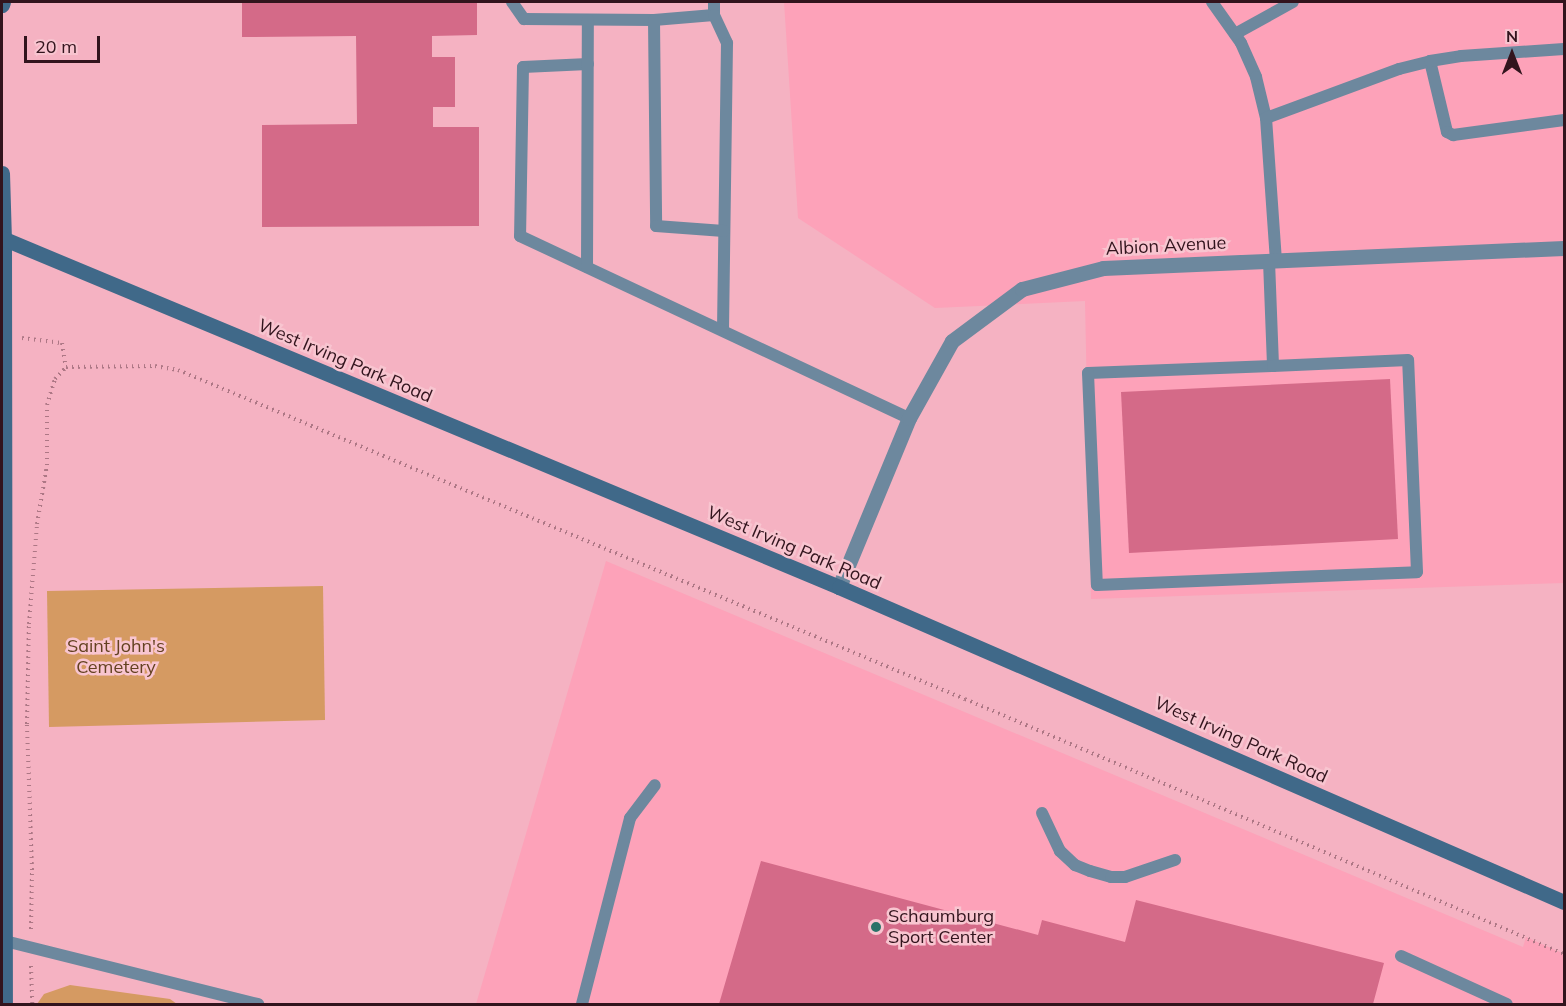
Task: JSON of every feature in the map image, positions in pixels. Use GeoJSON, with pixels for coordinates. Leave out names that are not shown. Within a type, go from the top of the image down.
{"type":"FeatureCollection","features":[{"type":"Feature","properties":{"kind":"main road"},"geometry":{"type":"LineString","coordinates":[[2,173],[5,1005]]}},
{"type":"Feature","properties":{"kind":"main road","name":"West Irving Park Road"},"geometry":{"type":"LineString","coordinates":[[2,239],[839,587],[1564,902]]}},
{"type":"Feature","properties":{"kind":"street","name":"Albion Avenue"},"geometry":{"type":"LineString","coordinates":[[839,587],[909,418],[952,341],[1022,289],[1103,268],[1564,248]]}},
{"type":"Feature","properties":{"kind":"lane"},"geometry":{"type":"LineString","coordinates":[[512,2],[524,19],[654,20],[714,15]]}},
{"type":"Feature","properties":{"kind":"lane"},"geometry":{"type":"LineString","coordinates":[[714,2],[714,15],[727,43],[723,330]]}},
{"type":"Feature","properties":{"kind":"lane"},"geometry":{"type":"LineString","coordinates":[[1212,2],[1235,34],[1256,77],[1266,118],[1272,261],[1273,366]]}},
{"type":"Feature","properties":{"kind":"lane"},"geometry":{"type":"LineString","coordinates":[[1235,34],[1293,2]]}},
{"type":"Feature","properties":{"kind":"lane"},"geometry":{"type":"LineString","coordinates":[[587,267],[588,20]]}},
{"type":"Feature","properties":{"kind":"lane"},"geometry":{"type":"LineString","coordinates":[[654,20],[656,226],[724,231]]}},
{"type":"Feature","properties":{"kind":"lane"},"geometry":{"type":"LineString","coordinates":[[1266,118],[1399,69],[1430,61],[1461,56],[1564,49]]}},
{"type":"Feature","properties":{"kind":"lane"},"geometry":{"type":"LineString","coordinates":[[1430,61],[1448,132],[1453,135],[1564,120]]}},
{"type":"Feature","properties":{"kind":"lane"},"geometry":{"type":"LineString","coordinates":[[588,64],[523,68],[520,236],[909,418]]}},
{"type":"Feature","properties":{"kind":"lane"},"geometry":{"type":"LineString","coordinates":[[1408,360],[1417,572],[1097,585],[1088,373],[1273,366],[1408,360]]}},
{"type":"Feature","properties":{"kind":"lane"},"geometry":{"type":"LineString","coordinates":[[582,1005],[630,818],[655,785]]}},
{"type":"Feature","properties":{"kind":"lane"},"geometry":{"type":"LineString","coordinates":[[1042,813],[1060,851],[1075,865],[1090,871],[1111,877],[1125,877],[1175,860]]}},
{"type":"Feature","properties":{"kind":"lane"},"geometry":{"type":"LineString","coordinates":[[5,941],[258,1005]]}},
{"type":"Feature","properties":{"kind":"lane"},"geometry":{"type":"LineString","coordinates":[[1401,956],[1507,1005]]}},
{"type":"Feature","properties":{"kind":"path"},"geometry":{"type":"LineString","coordinates":[[3,337],[62,343],[66,367]]}},
{"type":"Feature","properties":{"kind":"path"},"geometry":{"type":"LineString","coordinates":[[32,1005],[32,870],[27,724],[29,624],[37,524],[47,465],[47,405],[55,379],[66,367],[155,366],[178,370],[965,699],[1564,954]]}},
{"type":"Feature","properties":{"kind":"shaded area"},"geometry":{"type":"Polygon","coordinates":[[[784,2],[1564,2],[1564,583],[1091,599],[1085,301],[935,308],[798,218],[784,2]]]}},
{"type":"Feature","properties":{"kind":"shaded area"},"geometry":{"type":"Polygon","coordinates":[[[606,561],[1523,947],[1526,937],[1564,954],[1564,1004],[476,1004],[606,561]]]}},
{"type":"Feature","properties":{"kind":"green space","name":"Saint John's Cemetery"},"geometry":{"type":"Polygon","coordinates":[[[323,586],[325,720],[49,727],[47,591],[323,586]]]}},
{"type":"Feature","properties":{"kind":"green space"},"geometry":{"type":"Polygon","coordinates":[[[70,985],[170,999],[177,1004],[37,1004],[44,994],[70,985]]]}},
{"type":"Feature","properties":{"kind":"building"},"geometry":{"type":"Polygon","coordinates":[[[242,2],[477,2],[477,35],[432,36],[432,57],[455,57],[455,107],[433,107],[433,127],[479,127],[479,226],[262,227],[262,125],[357,124],[356,36],[242,37],[242,2]]]}},
{"type":"Feature","properties":{"kind":"building"},"geometry":{"type":"Polygon","coordinates":[[[1390,379],[1398,539],[1129,553],[1121,392],[1390,379]]]}},
{"type":"Feature","properties":{"kind":"building","name":"Schaumburg Sport Center"},"geometry":{"type":"Polygon","coordinates":[[[761,861],[1038,935],[1042,920],[1125,942],[1136,900],[1384,963],[1373,1004],[719,1004],[761,861]]]}},
{"type":"Feature","properties":{"kind":"place","name":"Schaumburg Sport Center"},"geometry":{"type":"Point","coordinates":[876,927]}}]}
